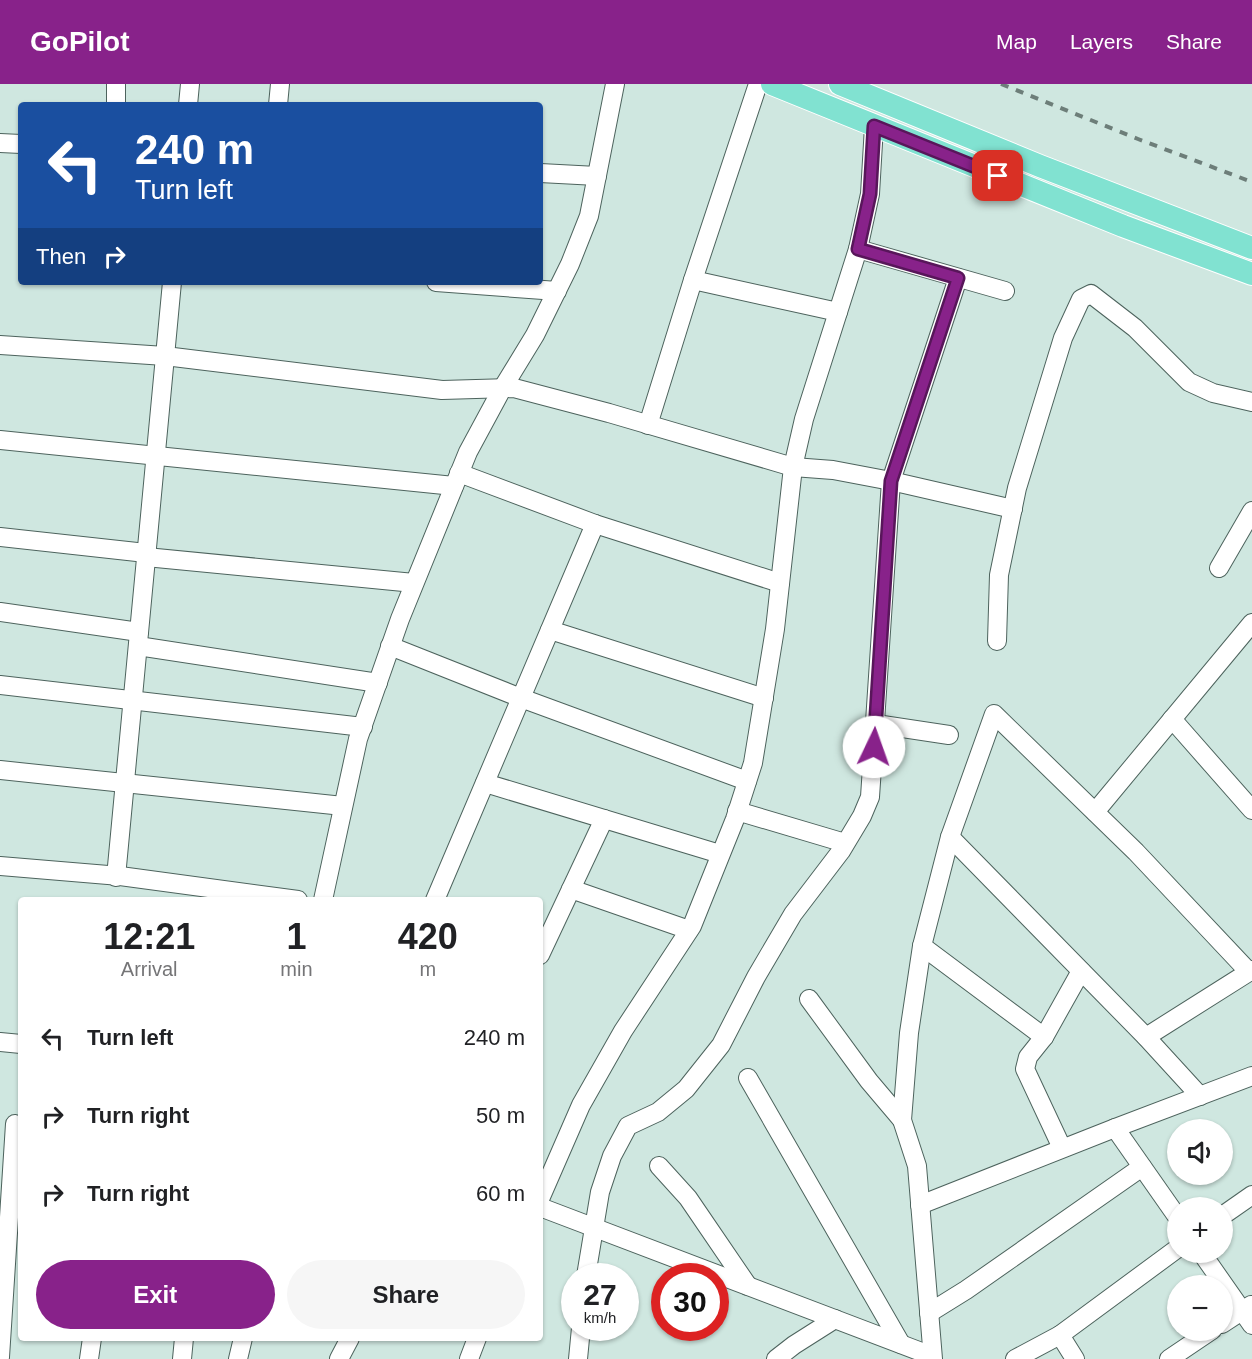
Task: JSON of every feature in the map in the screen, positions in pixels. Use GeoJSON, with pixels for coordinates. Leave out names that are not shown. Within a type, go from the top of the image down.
{"type":"FeatureCollection","features":[{"type":"Feature","properties":{"kind":"main road"},"geometry":{"type":"LineString","coordinates":[[772,84],[1123,226],[1252,274]]}},
{"type":"Feature","properties":{"kind":"main road"},"geometry":{"type":"LineString","coordinates":[[840,84],[1040,166],[1252,248]]}},
{"type":"Feature","properties":{"kind":"street"},"geometry":{"type":"LineString","coordinates":[[116,84],[116,102]]}},
{"type":"Feature","properties":{"kind":"street"},"geometry":{"type":"LineString","coordinates":[[188,102],[190,84]]}},
{"type":"Feature","properties":{"kind":"street"},"geometry":{"type":"LineString","coordinates":[[278,102],[280,84]]}},
{"type":"Feature","properties":{"kind":"street"},"geometry":{"type":"LineString","coordinates":[[324,897],[363,727],[390,646],[468,452],[502,389],[535,335],[570,264],[589,216],[615,84]]}},
{"type":"Feature","properties":{"kind":"street"},"geometry":{"type":"LineString","coordinates":[[648,425],[758,84]]}},
{"type":"Feature","properties":{"kind":"street"},"geometry":{"type":"LineString","coordinates":[[543,1192],[581,1105],[623,1031],[689,930],[737,811],[753,763],[780,584],[793,467],[804,419],[858,249],[870,194],[874,126]]}},
{"type":"Feature","properties":{"kind":"street"},"geometry":{"type":"LineString","coordinates":[[0,143],[18,144]]}},
{"type":"Feature","properties":{"kind":"street"},"geometry":{"type":"LineString","coordinates":[[543,173],[597,176]]}},
{"type":"Feature","properties":{"kind":"street"},"geometry":{"type":"LineString","coordinates":[[858,249],[1005,291]]}},
{"type":"Feature","properties":{"kind":"street"},"geometry":{"type":"LineString","coordinates":[[588,1263],[600,1192],[612,1156],[628,1126],[658,1112],[686,1089],[721,1045],[756,977],[793,914],[845,843],[862,816],[870,797],[891,481],[958,278]]}},
{"type":"Feature","properties":{"kind":"street"},"geometry":{"type":"LineString","coordinates":[[693,280],[838,312]]}},
{"type":"Feature","properties":{"kind":"street"},"geometry":{"type":"LineString","coordinates":[[116,877],[172,285]]}},
{"type":"Feature","properties":{"kind":"street"},"geometry":{"type":"LineString","coordinates":[[476,285],[557,291]]}},
{"type":"Feature","properties":{"kind":"street"},"geometry":{"type":"LineString","coordinates":[[997,641],[999,575],[1017,488],[1063,338],[1081,299],[1091,294],[1135,328],[1189,382],[1213,393],[1252,402]]}},
{"type":"Feature","properties":{"kind":"street"},"geometry":{"type":"LineString","coordinates":[[0,345],[165,356],[442,390],[514,388],[793,467],[833,470],[891,481],[1012,509]]}},
{"type":"Feature","properties":{"kind":"street"},"geometry":{"type":"LineString","coordinates":[[0,440],[277,470],[456,480],[780,584]]}},
{"type":"Feature","properties":{"kind":"street"},"geometry":{"type":"LineString","coordinates":[[1219,568],[1252,510]]}},
{"type":"Feature","properties":{"kind":"street"},"geometry":{"type":"LineString","coordinates":[[440,897],[485,783],[595,524]]}},
{"type":"Feature","properties":{"kind":"street"},"geometry":{"type":"LineString","coordinates":[[0,537],[414,583]]}},
{"type":"Feature","properties":{"kind":"street"},"geometry":{"type":"LineString","coordinates":[[0,612],[378,683]]}},
{"type":"Feature","properties":{"kind":"street"},"geometry":{"type":"LineString","coordinates":[[1095,812],[1252,623]]}},
{"type":"Feature","properties":{"kind":"street"},"geometry":{"type":"LineString","coordinates":[[550,630],[764,698]]}},
{"type":"Feature","properties":{"kind":"street"},"geometry":{"type":"LineString","coordinates":[[390,646],[521,698],[747,781]]}},
{"type":"Feature","properties":{"kind":"street"},"geometry":{"type":"LineString","coordinates":[[0,686],[363,727]]}},
{"type":"Feature","properties":{"kind":"street"},"geometry":{"type":"LineString","coordinates":[[902,1120],[909,1033],[922,946],[950,837],[994,714],[1136,852],[1251,971],[1146,1037]]}},
{"type":"Feature","properties":{"kind":"street"},"geometry":{"type":"LineString","coordinates":[[1172,719],[1252,810]]}},
{"type":"Feature","properties":{"kind":"street"},"geometry":{"type":"LineString","coordinates":[[876,724],[949,735]]}},
{"type":"Feature","properties":{"kind":"street"},"geometry":{"type":"LineString","coordinates":[[0,770],[343,806]]}},
{"type":"Feature","properties":{"kind":"street"},"geometry":{"type":"LineString","coordinates":[[485,783],[720,854]]}},
{"type":"Feature","properties":{"kind":"street"},"geometry":{"type":"LineString","coordinates":[[737,811],[845,843]]}},
{"type":"Feature","properties":{"kind":"street"},"geometry":{"type":"LineString","coordinates":[[543,943],[547,925],[571,889],[604,819]]}},
{"type":"Feature","properties":{"kind":"street"},"geometry":{"type":"LineString","coordinates":[[950,837],[1146,1037],[1200,1096]]}},
{"type":"Feature","properties":{"kind":"street"},"geometry":{"type":"LineString","coordinates":[[0,866],[116,877],[274,897]]}},
{"type":"Feature","properties":{"kind":"street"},"geometry":{"type":"LineString","coordinates":[[571,889],[689,930]]}},
{"type":"Feature","properties":{"kind":"street"},"geometry":{"type":"LineString","coordinates":[[922,946],[1044,1037]]}},
{"type":"Feature","properties":{"kind":"street"},"geometry":{"type":"LineString","coordinates":[[1062,1148],[1025,1069],[1028,1057],[1044,1037],[1082,971]]}},
{"type":"Feature","properties":{"kind":"street"},"geometry":{"type":"LineString","coordinates":[[543,1208],[901,1344],[932,1358],[917,1166],[902,1120],[809,999]]}},
{"type":"Feature","properties":{"kind":"street"},"geometry":{"type":"LineString","coordinates":[[0,1042],[18,1044]]}},
{"type":"Feature","properties":{"kind":"street"},"geometry":{"type":"LineString","coordinates":[[920,1205],[1252,1076]]}},
{"type":"Feature","properties":{"kind":"street"},"geometry":{"type":"LineString","coordinates":[[748,1078],[901,1344]]}},
{"type":"Feature","properties":{"kind":"street"},"geometry":{"type":"LineString","coordinates":[[0,1357],[12,1124]]}},
{"type":"Feature","properties":{"kind":"street"},"geometry":{"type":"LineString","coordinates":[[1115,1128],[1167,1202]]}},
{"type":"Feature","properties":{"kind":"street"},"geometry":{"type":"LineString","coordinates":[[659,1166],[688,1198],[748,1286]]}},
{"type":"Feature","properties":{"kind":"street"},"geometry":{"type":"LineString","coordinates":[[929,1313],[966,1290],[1142,1167]]}},
{"type":"Feature","properties":{"kind":"street"},"geometry":{"type":"LineString","coordinates":[[1233,1208],[1252,1195]]}},
{"type":"Feature","properties":{"kind":"street"},"geometry":{"type":"LineString","coordinates":[[1015,1359],[1060,1335],[1167,1256]]}},
{"type":"Feature","properties":{"kind":"street"},"geometry":{"type":"LineString","coordinates":[[1210,1263],[1249,1313],[1233,1320]]}},
{"type":"Feature","properties":{"kind":"street"},"geometry":{"type":"LineString","coordinates":[[776,1359],[835,1319]]}},
{"type":"Feature","properties":{"kind":"street"},"geometry":{"type":"LineString","coordinates":[[1060,1335],[1075,1359]]}},
{"type":"Feature","properties":{"kind":"street"},"geometry":{"type":"LineString","coordinates":[[89,1359],[92,1341]]}},
{"type":"Feature","properties":{"kind":"street"},"geometry":{"type":"LineString","coordinates":[[182,1359],[184,1341]]}},
{"type":"Feature","properties":{"kind":"street"},"geometry":{"type":"LineString","coordinates":[[238,1359],[242,1341]]}},
{"type":"Feature","properties":{"kind":"street"},"geometry":{"type":"LineString","coordinates":[[339,1359],[348,1341]]}},
{"type":"Feature","properties":{"kind":"street"},"geometry":{"type":"LineString","coordinates":[[469,1359],[476,1341]]}},
{"type":"Feature","properties":{"kind":"street"},"geometry":{"type":"LineString","coordinates":[[578,1359],[580,1341]]}},
{"type":"Feature","properties":{"kind":"street"},"geometry":{"type":"LineString","coordinates":[[1169,1359],[1196,1341]]}},
{"type":"Feature","properties":{"kind":"railway"},"geometry":{"type":"LineString","coordinates":[[1001,84],[1252,182]]}},
{"type":"Feature","properties":{"kind":"route"},"geometry":{"type":"LineString","coordinates":[[874,747],[891,481],[958,278],[858,249],[870,194],[874,126],[998,176]]}}]}
